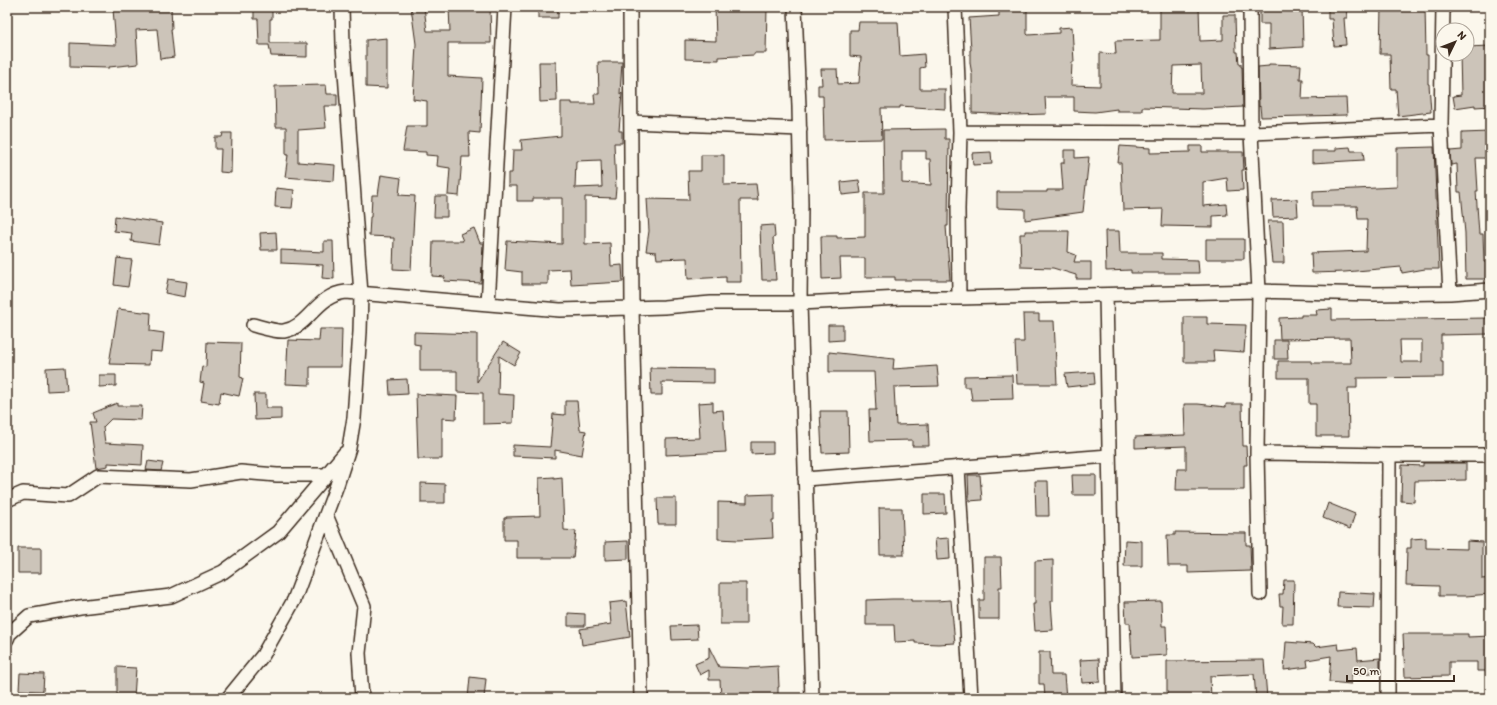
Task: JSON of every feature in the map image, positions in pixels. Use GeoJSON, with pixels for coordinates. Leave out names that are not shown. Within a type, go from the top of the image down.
{"type":"FeatureCollection","features":[{"type":"Feature","properties":{"kind":"street"},"geometry":{"type":"LineString","coordinates":[[228,698],[263,655],[294,600],[349,448],[354,418],[361,294],[343,45],[342,7]]}},
{"type":"Feature","properties":{"kind":"street"},"geometry":{"type":"LineString","coordinates":[[488,304],[505,7]]}},
{"type":"Feature","properties":{"kind":"street"},"geometry":{"type":"LineString","coordinates":[[630,7],[632,307],[640,698]]}},
{"type":"Feature","properties":{"kind":"street"},"geometry":{"type":"LineString","coordinates":[[794,7],[802,204],[800,303],[812,698]]}},
{"type":"Feature","properties":{"kind":"street"},"geometry":{"type":"LineString","coordinates":[[955,7],[960,132],[958,210],[959,298]]}},
{"type":"Feature","properties":{"kind":"street"},"geometry":{"type":"LineString","coordinates":[[1250,7],[1251,133],[1259,292],[1256,452],[1260,594]]}},
{"type":"Feature","properties":{"kind":"street"},"geometry":{"type":"LineString","coordinates":[[1443,7],[1442,125],[1450,293]]}},
{"type":"Feature","properties":{"kind":"street"},"geometry":{"type":"LineString","coordinates":[[631,122],[800,129]]}},
{"type":"Feature","properties":{"kind":"street"},"geometry":{"type":"LineString","coordinates":[[960,132],[1251,133],[1442,125]]}},
{"type":"Feature","properties":{"kind":"street"},"geometry":{"type":"LineString","coordinates":[[253,325],[283,332],[300,323],[331,295],[346,292],[560,310],[664,307],[711,303],[800,303],[901,298],[1259,292],[1374,294],[1450,293],[1490,290]]}},
{"type":"Feature","properties":{"kind":"street"},"geometry":{"type":"LineString","coordinates":[[1106,295],[1114,698]]}},
{"type":"Feature","properties":{"kind":"street"},"geometry":{"type":"LineString","coordinates":[[7,639],[8,634],[29,616],[80,607],[171,596],[223,572],[278,532],[349,448]]}},
{"type":"Feature","properties":{"kind":"street"},"geometry":{"type":"LineString","coordinates":[[1256,452],[1389,455],[1490,455]]}},
{"type":"Feature","properties":{"kind":"street"},"geometry":{"type":"LineString","coordinates":[[1388,698],[1389,455]]}},
{"type":"Feature","properties":{"kind":"street"},"geometry":{"type":"LineString","coordinates":[[805,479],[1109,456]]}},
{"type":"Feature","properties":{"kind":"street"},"geometry":{"type":"LineString","coordinates":[[958,467],[972,698]]}},
{"type":"Feature","properties":{"kind":"street"},"geometry":{"type":"LineString","coordinates":[[7,500],[23,493],[68,496],[98,476],[191,480],[241,472],[277,475],[326,475]]}},
{"type":"Feature","properties":{"kind":"street"},"geometry":{"type":"LineString","coordinates":[[326,515],[364,606],[359,653],[362,698]]}},
{"type":"Feature","properties":{"kind":"building"},"geometry":{"type":"Polygon","coordinates":[[[171,7],[171,29],[174,57],[160,59],[157,29],[136,30],[138,64],[109,68],[70,67],[70,43],[116,45],[113,9],[171,7]]]}},
{"type":"Feature","properties":{"kind":"building"},"geometry":{"type":"Polygon","coordinates":[[[254,7],[272,7],[272,19],[270,19],[270,43],[307,43],[307,57],[271,56],[269,45],[259,45],[258,19],[254,19],[254,7]]]}},
{"type":"Feature","properties":{"kind":"building"},"geometry":{"type":"Polygon","coordinates":[[[411,7],[424,7],[427,31],[450,31],[449,7],[490,7],[491,43],[448,43],[448,76],[482,78],[480,133],[469,132],[470,157],[462,157],[459,196],[448,195],[450,168],[437,166],[438,156],[426,155],[426,152],[403,151],[407,126],[427,126],[427,101],[413,99],[416,44],[411,7]]]}},
{"type":"Feature","properties":{"kind":"building"},"geometry":{"type":"Polygon","coordinates":[[[538,7],[558,7],[558,18],[538,18],[538,7]]]}},
{"type":"Feature","properties":{"kind":"building"},"geometry":{"type":"Polygon","coordinates":[[[715,7],[767,7],[766,53],[719,57],[719,60],[685,59],[685,40],[716,41],[715,7]]]}},
{"type":"Feature","properties":{"kind":"building"},"geometry":{"type":"Polygon","coordinates":[[[999,7],[1027,7],[1028,35],[1059,33],[1059,28],[1072,27],[1074,62],[1072,62],[1071,85],[1100,86],[1100,53],[1116,54],[1115,41],[1160,40],[1160,7],[1199,7],[1200,41],[1223,40],[1223,15],[1235,15],[1236,52],[1238,52],[1239,64],[1241,64],[1242,67],[1243,107],[1203,109],[1142,107],[1142,111],[1117,111],[1117,109],[1095,112],[1074,111],[1074,97],[1045,97],[1046,114],[1016,115],[972,113],[969,18],[999,16],[999,7]],[[1201,65],[1173,66],[1172,93],[1202,93],[1201,65]]]}},
{"type":"Feature","properties":{"kind":"building"},"geometry":{"type":"Polygon","coordinates":[[[1260,7],[1302,7],[1303,47],[1269,49],[1269,24],[1260,24],[1260,7]]]}},
{"type":"Feature","properties":{"kind":"building"},"geometry":{"type":"Polygon","coordinates":[[[1328,7],[1346,7],[1347,18],[1344,18],[1346,45],[1334,46],[1332,19],[1328,19],[1328,7]]]}},
{"type":"Feature","properties":{"kind":"building"},"geometry":{"type":"Polygon","coordinates":[[[1381,7],[1425,7],[1426,55],[1428,55],[1428,84],[1431,112],[1398,116],[1396,89],[1391,89],[1390,54],[1380,54],[1381,7]]]}},
{"type":"Feature","properties":{"kind":"building"},"geometry":{"type":"Polygon","coordinates":[[[859,22],[898,22],[900,56],[924,54],[925,67],[920,68],[920,89],[945,89],[945,109],[900,106],[900,108],[881,108],[882,139],[824,140],[823,96],[818,96],[818,85],[822,85],[821,69],[837,69],[838,84],[859,83],[861,57],[850,56],[850,30],[858,30],[859,22]]]}},
{"type":"Feature","properties":{"kind":"building"},"geometry":{"type":"Polygon","coordinates":[[[387,38],[387,88],[366,87],[366,40],[387,38]]]}},
{"type":"Feature","properties":{"kind":"building"},"geometry":{"type":"Polygon","coordinates":[[[1490,46],[1490,106],[1475,107],[1475,105],[1455,108],[1453,96],[1461,95],[1460,62],[1475,62],[1475,47],[1490,46]]]}},
{"type":"Feature","properties":{"kind":"building"},"geometry":{"type":"Polygon","coordinates":[[[539,62],[556,62],[557,101],[540,102],[539,62]]]}},
{"type":"Feature","properties":{"kind":"building"},"geometry":{"type":"Polygon","coordinates":[[[598,62],[622,62],[620,94],[622,93],[619,131],[622,131],[622,143],[614,143],[615,198],[585,197],[585,244],[610,243],[611,266],[622,265],[623,282],[571,285],[570,269],[548,270],[548,284],[522,284],[522,272],[505,270],[507,241],[562,244],[562,198],[533,198],[533,201],[517,201],[517,186],[508,186],[508,173],[512,173],[513,150],[522,150],[521,140],[561,136],[561,102],[572,102],[572,104],[595,104],[594,94],[599,94],[598,62]],[[601,160],[576,161],[575,188],[602,187],[601,160]]]}},
{"type":"Feature","properties":{"kind":"building"},"geometry":{"type":"Polygon","coordinates":[[[1269,64],[1301,65],[1300,79],[1303,79],[1302,99],[1346,98],[1347,115],[1261,117],[1260,106],[1259,107],[1258,67],[1269,66],[1269,64]]]}},
{"type":"Feature","properties":{"kind":"building"},"geometry":{"type":"Polygon","coordinates":[[[326,85],[327,94],[337,94],[337,106],[324,106],[326,128],[298,130],[298,162],[335,165],[334,181],[285,177],[288,155],[286,155],[286,127],[276,127],[275,86],[326,85]]]}},
{"type":"Feature","properties":{"kind":"building"},"geometry":{"type":"Polygon","coordinates":[[[945,129],[945,139],[949,139],[948,226],[946,226],[950,280],[895,280],[895,277],[865,277],[865,258],[840,258],[841,278],[822,279],[821,236],[837,236],[837,238],[865,237],[865,193],[884,193],[883,130],[945,129]],[[902,151],[902,183],[931,185],[930,159],[926,159],[926,151],[902,151]]]}},
{"type":"Feature","properties":{"kind":"building"},"geometry":{"type":"Polygon","coordinates":[[[1490,132],[1490,158],[1476,158],[1478,191],[1476,191],[1479,234],[1483,234],[1484,262],[1490,262],[1490,279],[1466,279],[1465,233],[1461,192],[1458,192],[1457,164],[1451,165],[1450,151],[1462,150],[1462,133],[1490,132]]]}},
{"type":"Feature","properties":{"kind":"building"},"geometry":{"type":"Polygon","coordinates":[[[223,133],[232,133],[231,173],[220,172],[221,149],[215,149],[215,137],[222,137],[223,133]]]}},
{"type":"Feature","properties":{"kind":"building"},"geometry":{"type":"Polygon","coordinates":[[[1120,146],[1150,148],[1150,153],[1190,152],[1190,146],[1202,146],[1202,152],[1243,152],[1243,190],[1228,191],[1227,178],[1203,182],[1203,206],[1226,204],[1227,215],[1213,216],[1213,227],[1162,226],[1163,209],[1123,210],[1121,163],[1118,163],[1120,146]]]}},
{"type":"Feature","properties":{"kind":"building"},"geometry":{"type":"Polygon","coordinates":[[[1350,147],[1351,151],[1363,151],[1364,160],[1312,163],[1312,151],[1336,151],[1336,148],[1350,147]]]}},
{"type":"Feature","properties":{"kind":"building"},"geometry":{"type":"Polygon","coordinates":[[[1434,147],[1439,269],[1425,269],[1402,273],[1401,267],[1345,272],[1312,273],[1311,253],[1366,251],[1367,219],[1358,219],[1357,206],[1313,206],[1313,191],[1397,187],[1397,148],[1434,147]]]}},
{"type":"Feature","properties":{"kind":"building"},"geometry":{"type":"Polygon","coordinates":[[[1064,150],[1075,150],[1075,158],[1089,157],[1083,212],[1025,220],[1025,209],[997,208],[997,192],[1047,192],[1047,190],[1063,190],[1061,163],[1064,163],[1064,150]]]}},
{"type":"Feature","properties":{"kind":"building"},"geometry":{"type":"Polygon","coordinates":[[[991,152],[992,164],[973,165],[972,153],[991,152]]]}},
{"type":"Feature","properties":{"kind":"building"},"geometry":{"type":"Polygon","coordinates":[[[701,155],[724,155],[724,185],[756,184],[758,200],[740,200],[741,282],[726,282],[726,277],[688,279],[687,258],[657,259],[656,252],[646,251],[649,231],[647,199],[689,200],[688,171],[701,171],[701,155]]]}},
{"type":"Feature","properties":{"kind":"building"},"geometry":{"type":"Polygon","coordinates":[[[381,175],[401,178],[399,195],[415,196],[411,270],[393,269],[394,238],[369,236],[372,195],[378,195],[381,175]]]}},
{"type":"Feature","properties":{"kind":"building"},"geometry":{"type":"Polygon","coordinates":[[[859,180],[861,193],[842,195],[841,182],[859,180]]]}},
{"type":"Feature","properties":{"kind":"building"},"geometry":{"type":"Polygon","coordinates":[[[276,188],[294,190],[292,208],[275,207],[276,188]]]}},
{"type":"Feature","properties":{"kind":"building"},"geometry":{"type":"Polygon","coordinates":[[[435,196],[447,196],[447,217],[434,217],[435,196]]]}},
{"type":"Feature","properties":{"kind":"building"},"geometry":{"type":"Polygon","coordinates":[[[1297,199],[1298,216],[1273,217],[1272,200],[1297,199]]]}},
{"type":"Feature","properties":{"kind":"building"},"geometry":{"type":"Polygon","coordinates":[[[115,216],[162,223],[159,245],[131,241],[132,233],[114,231],[115,216]]]}},
{"type":"Feature","properties":{"kind":"building"},"geometry":{"type":"Polygon","coordinates":[[[1268,221],[1283,221],[1284,263],[1272,263],[1268,221]]]}},
{"type":"Feature","properties":{"kind":"building"},"geometry":{"type":"Polygon","coordinates":[[[774,225],[775,237],[773,238],[776,280],[762,280],[760,226],[774,225]]]}},
{"type":"Feature","properties":{"kind":"building"},"geometry":{"type":"Polygon","coordinates":[[[474,228],[480,243],[483,243],[481,283],[444,281],[445,277],[432,276],[433,241],[463,241],[460,234],[474,228]]]}},
{"type":"Feature","properties":{"kind":"building"},"geometry":{"type":"Polygon","coordinates":[[[1025,231],[1069,231],[1068,252],[1076,255],[1074,262],[1091,262],[1091,279],[1076,279],[1076,275],[1053,268],[1021,267],[1020,234],[1025,234],[1025,231]]]}},
{"type":"Feature","properties":{"kind":"building"},"geometry":{"type":"Polygon","coordinates":[[[1105,231],[1119,231],[1120,253],[1162,253],[1162,259],[1198,260],[1199,273],[1131,273],[1131,270],[1106,271],[1105,231]]]}},
{"type":"Feature","properties":{"kind":"building"},"geometry":{"type":"Polygon","coordinates":[[[276,232],[277,250],[261,250],[260,233],[276,232]]]}},
{"type":"Feature","properties":{"kind":"building"},"geometry":{"type":"Polygon","coordinates":[[[1206,239],[1244,239],[1244,259],[1206,259],[1206,239]]]}},
{"type":"Feature","properties":{"kind":"building"},"geometry":{"type":"Polygon","coordinates":[[[324,241],[333,241],[334,279],[322,278],[323,265],[281,263],[281,250],[324,252],[324,241]]]}},
{"type":"Feature","properties":{"kind":"building"},"geometry":{"type":"Polygon","coordinates":[[[117,258],[132,260],[128,287],[114,285],[117,258]]]}},
{"type":"Feature","properties":{"kind":"building"},"geometry":{"type":"Polygon","coordinates":[[[168,279],[187,282],[185,297],[165,293],[168,279]]]}},
{"type":"Feature","properties":{"kind":"building"},"geometry":{"type":"Polygon","coordinates":[[[118,309],[151,313],[150,331],[164,333],[162,352],[150,351],[149,365],[109,364],[118,309]]]}},
{"type":"Feature","properties":{"kind":"building"},"geometry":{"type":"Polygon","coordinates":[[[1332,309],[1332,320],[1490,318],[1490,334],[1441,335],[1441,361],[1443,361],[1443,377],[1357,378],[1357,388],[1348,388],[1349,436],[1316,436],[1316,404],[1309,404],[1309,378],[1278,378],[1278,361],[1351,363],[1350,338],[1280,339],[1279,318],[1301,317],[1301,315],[1317,315],[1316,310],[1332,309]],[[1400,340],[1401,362],[1422,362],[1422,340],[1400,340]]]}},
{"type":"Feature","properties":{"kind":"building"},"geometry":{"type":"Polygon","coordinates":[[[1023,314],[1039,314],[1039,321],[1054,321],[1057,384],[1017,384],[1015,342],[1024,342],[1023,314]]]}},
{"type":"Feature","properties":{"kind":"building"},"geometry":{"type":"Polygon","coordinates":[[[1184,317],[1207,317],[1207,324],[1246,325],[1244,352],[1213,350],[1214,362],[1184,362],[1184,317]]]}},
{"type":"Feature","properties":{"kind":"building"},"geometry":{"type":"Polygon","coordinates":[[[828,325],[843,325],[843,340],[828,341],[828,325]]]}},
{"type":"Feature","properties":{"kind":"building"},"geometry":{"type":"Polygon","coordinates":[[[320,329],[342,329],[341,367],[310,367],[310,385],[286,384],[288,340],[319,341],[320,329]]]}},
{"type":"Feature","properties":{"kind":"building"},"geometry":{"type":"Polygon","coordinates":[[[414,332],[477,334],[477,382],[503,342],[521,353],[514,365],[499,356],[498,394],[514,395],[513,423],[483,424],[483,393],[457,392],[457,371],[420,371],[420,345],[414,344],[414,332]]]}},
{"type":"Feature","properties":{"kind":"building"},"geometry":{"type":"Polygon","coordinates":[[[1274,340],[1287,340],[1288,359],[1274,359],[1274,340]]]}},
{"type":"Feature","properties":{"kind":"building"},"geometry":{"type":"Polygon","coordinates":[[[207,342],[241,343],[240,377],[243,378],[239,396],[221,392],[219,404],[201,401],[204,383],[200,382],[202,366],[206,367],[207,342]]]}},
{"type":"Feature","properties":{"kind":"building"},"geometry":{"type":"Polygon","coordinates":[[[829,352],[894,359],[893,369],[937,366],[939,386],[894,387],[896,425],[928,424],[929,446],[912,446],[912,440],[870,441],[869,410],[876,410],[874,372],[829,372],[829,352]]]}},
{"type":"Feature","properties":{"kind":"building"},"geometry":{"type":"Polygon","coordinates":[[[65,367],[67,390],[47,391],[46,368],[65,367]]]}},
{"type":"Feature","properties":{"kind":"building"},"geometry":{"type":"Polygon","coordinates":[[[650,368],[714,369],[714,383],[662,382],[662,395],[651,395],[650,368]]]}},
{"type":"Feature","properties":{"kind":"building"},"geometry":{"type":"Polygon","coordinates":[[[1094,372],[1095,384],[1067,387],[1065,374],[1094,372]]]}},
{"type":"Feature","properties":{"kind":"building"},"geometry":{"type":"Polygon","coordinates":[[[99,375],[116,375],[116,386],[99,387],[99,375]]]}},
{"type":"Feature","properties":{"kind":"building"},"geometry":{"type":"Polygon","coordinates":[[[1012,375],[1013,399],[972,400],[970,387],[964,387],[964,376],[1012,375]]]}},
{"type":"Feature","properties":{"kind":"building"},"geometry":{"type":"Polygon","coordinates":[[[407,379],[408,394],[390,395],[389,380],[407,379]]]}},
{"type":"Feature","properties":{"kind":"building"},"geometry":{"type":"Polygon","coordinates":[[[254,394],[266,394],[266,408],[281,408],[281,419],[255,420],[254,394]]]}},
{"type":"Feature","properties":{"kind":"building"},"geometry":{"type":"Polygon","coordinates":[[[416,394],[457,396],[456,419],[442,418],[442,459],[418,459],[416,394]]]}},
{"type":"Feature","properties":{"kind":"building"},"geometry":{"type":"Polygon","coordinates":[[[565,401],[577,401],[580,430],[586,431],[582,455],[555,450],[555,458],[513,456],[513,445],[550,447],[553,414],[565,415],[565,401]]]}},
{"type":"Feature","properties":{"kind":"building"},"geometry":{"type":"Polygon","coordinates":[[[713,402],[713,411],[723,410],[726,452],[666,455],[666,439],[700,438],[698,403],[713,402]]]}},
{"type":"Feature","properties":{"kind":"building"},"geometry":{"type":"Polygon","coordinates":[[[117,403],[117,406],[142,406],[141,420],[111,419],[103,427],[105,443],[143,445],[142,465],[108,463],[108,466],[96,468],[90,422],[96,422],[93,413],[117,403]]]}},
{"type":"Feature","properties":{"kind":"building"},"geometry":{"type":"Polygon","coordinates":[[[1184,404],[1226,407],[1226,404],[1242,404],[1243,446],[1246,446],[1247,465],[1244,465],[1244,490],[1176,490],[1177,469],[1186,469],[1186,446],[1135,448],[1135,437],[1185,435],[1184,404]]]}},
{"type":"Feature","properties":{"kind":"building"},"geometry":{"type":"Polygon","coordinates":[[[820,411],[848,411],[849,452],[822,453],[820,411]]]}},
{"type":"Feature","properties":{"kind":"building"},"geometry":{"type":"Polygon","coordinates":[[[751,442],[773,442],[773,453],[751,454],[751,442]]]}},
{"type":"Feature","properties":{"kind":"building"},"geometry":{"type":"Polygon","coordinates":[[[148,461],[163,463],[161,471],[146,470],[148,461]]]}},
{"type":"Feature","properties":{"kind":"building"},"geometry":{"type":"Polygon","coordinates":[[[1423,463],[1466,463],[1466,480],[1415,481],[1414,502],[1401,501],[1402,465],[1423,466],[1423,463]]]}},
{"type":"Feature","properties":{"kind":"building"},"geometry":{"type":"Polygon","coordinates":[[[968,475],[980,475],[982,500],[969,501],[968,475]]]}},
{"type":"Feature","properties":{"kind":"building"},"geometry":{"type":"Polygon","coordinates":[[[1072,475],[1096,475],[1096,495],[1073,495],[1072,475]]]}},
{"type":"Feature","properties":{"kind":"building"},"geometry":{"type":"Polygon","coordinates":[[[554,477],[554,479],[562,478],[564,530],[576,531],[573,558],[517,558],[517,540],[504,540],[504,518],[540,516],[539,478],[554,477]]]}},
{"type":"Feature","properties":{"kind":"building"},"geometry":{"type":"Polygon","coordinates":[[[1035,481],[1048,481],[1049,516],[1036,516],[1035,481]]]}},
{"type":"Feature","properties":{"kind":"building"},"geometry":{"type":"Polygon","coordinates":[[[421,483],[445,484],[445,503],[421,503],[421,483]]]}},
{"type":"Feature","properties":{"kind":"building"},"geometry":{"type":"Polygon","coordinates":[[[774,494],[774,520],[772,520],[773,538],[738,540],[718,539],[718,502],[747,503],[747,495],[774,494]]]}},
{"type":"Feature","properties":{"kind":"building"},"geometry":{"type":"Polygon","coordinates":[[[924,494],[945,494],[946,513],[924,514],[924,494]]]}},
{"type":"Feature","properties":{"kind":"building"},"geometry":{"type":"Polygon","coordinates":[[[657,498],[676,498],[676,524],[658,524],[657,498]]]}},
{"type":"Feature","properties":{"kind":"building"},"geometry":{"type":"Polygon","coordinates":[[[1328,503],[1355,514],[1350,529],[1323,518],[1328,503]]]}},
{"type":"Feature","properties":{"kind":"building"},"geometry":{"type":"Polygon","coordinates":[[[879,508],[902,508],[904,555],[880,555],[879,508]]]}},
{"type":"Feature","properties":{"kind":"building"},"geometry":{"type":"Polygon","coordinates":[[[1175,532],[1246,533],[1246,545],[1250,545],[1251,571],[1188,573],[1188,566],[1168,566],[1167,535],[1175,535],[1175,532]]]}},
{"type":"Feature","properties":{"kind":"building"},"geometry":{"type":"Polygon","coordinates":[[[949,538],[950,559],[937,560],[935,539],[949,538]]]}},
{"type":"Feature","properties":{"kind":"building"},"geometry":{"type":"Polygon","coordinates":[[[1426,538],[1426,548],[1467,549],[1467,541],[1482,542],[1482,579],[1490,578],[1490,594],[1439,596],[1439,586],[1406,585],[1407,548],[1411,548],[1411,539],[1426,538]]]}},
{"type":"Feature","properties":{"kind":"building"},"geometry":{"type":"Polygon","coordinates":[[[1125,540],[1142,541],[1142,566],[1124,566],[1125,540]]]}},
{"type":"Feature","properties":{"kind":"building"},"geometry":{"type":"Polygon","coordinates":[[[628,541],[628,559],[605,560],[605,542],[628,541]]]}},
{"type":"Feature","properties":{"kind":"building"},"geometry":{"type":"Polygon","coordinates":[[[18,548],[41,548],[41,573],[18,573],[18,548]]]}},
{"type":"Feature","properties":{"kind":"building"},"geometry":{"type":"Polygon","coordinates":[[[984,557],[1001,557],[1002,587],[999,587],[999,619],[979,619],[979,600],[984,600],[984,557]]]}},
{"type":"Feature","properties":{"kind":"building"},"geometry":{"type":"Polygon","coordinates":[[[1053,560],[1053,601],[1051,601],[1053,630],[1035,631],[1033,604],[1035,604],[1035,561],[1053,560]]]}},
{"type":"Feature","properties":{"kind":"building"},"geometry":{"type":"Polygon","coordinates":[[[1284,580],[1294,580],[1293,624],[1282,624],[1283,606],[1280,606],[1279,594],[1283,594],[1284,580]]]}},
{"type":"Feature","properties":{"kind":"building"},"geometry":{"type":"Polygon","coordinates":[[[720,583],[746,583],[746,624],[720,624],[720,583]]]}},
{"type":"Feature","properties":{"kind":"building"},"geometry":{"type":"Polygon","coordinates":[[[1338,592],[1375,594],[1374,608],[1337,607],[1338,592]]]}},
{"type":"Feature","properties":{"kind":"building"},"geometry":{"type":"Polygon","coordinates":[[[911,599],[911,601],[951,600],[955,643],[915,643],[915,641],[895,642],[894,625],[866,625],[866,600],[911,599]]]}},
{"type":"Feature","properties":{"kind":"building"},"geometry":{"type":"Polygon","coordinates":[[[626,601],[630,637],[582,645],[580,629],[611,624],[609,603],[626,601]]]}},
{"type":"Feature","properties":{"kind":"building"},"geometry":{"type":"Polygon","coordinates":[[[1161,601],[1162,626],[1166,626],[1167,655],[1132,657],[1130,623],[1126,623],[1125,602],[1161,601]]]}},
{"type":"Feature","properties":{"kind":"building"},"geometry":{"type":"Polygon","coordinates":[[[568,613],[585,614],[585,626],[568,626],[568,613]]]}},
{"type":"Feature","properties":{"kind":"building"},"geometry":{"type":"Polygon","coordinates":[[[697,625],[698,639],[672,640],[671,626],[697,625]]]}},
{"type":"Feature","properties":{"kind":"building"},"geometry":{"type":"Polygon","coordinates":[[[1403,634],[1468,634],[1468,637],[1490,636],[1490,671],[1477,671],[1477,662],[1449,662],[1449,676],[1405,677],[1403,634]]]}},
{"type":"Feature","properties":{"kind":"building"},"geometry":{"type":"Polygon","coordinates":[[[1286,642],[1313,644],[1316,647],[1338,644],[1339,650],[1357,648],[1358,660],[1380,658],[1380,672],[1351,675],[1351,684],[1329,682],[1331,656],[1307,660],[1308,667],[1284,670],[1286,642]]]}},
{"type":"Feature","properties":{"kind":"building"},"geometry":{"type":"Polygon","coordinates":[[[709,647],[719,667],[747,668],[778,666],[778,698],[721,698],[720,680],[709,680],[709,670],[700,675],[695,664],[709,658],[709,647]]]}},
{"type":"Feature","properties":{"kind":"building"},"geometry":{"type":"Polygon","coordinates":[[[1039,652],[1050,652],[1051,675],[1064,675],[1066,698],[1045,698],[1044,684],[1039,684],[1039,652]]]}},
{"type":"Feature","properties":{"kind":"building"},"geometry":{"type":"Polygon","coordinates":[[[1099,659],[1100,682],[1082,683],[1080,660],[1099,659]]]}},
{"type":"Feature","properties":{"kind":"building"},"geometry":{"type":"Polygon","coordinates":[[[1264,660],[1267,698],[1256,698],[1254,674],[1210,676],[1211,698],[1167,698],[1167,661],[1264,660]]]}},
{"type":"Feature","properties":{"kind":"building"},"geometry":{"type":"Polygon","coordinates":[[[117,667],[136,668],[134,698],[117,698],[117,667]]]}},
{"type":"Feature","properties":{"kind":"building"},"geometry":{"type":"Polygon","coordinates":[[[20,673],[44,674],[43,691],[19,690],[20,673]]]}},
{"type":"Feature","properties":{"kind":"building"},"geometry":{"type":"Polygon","coordinates":[[[470,677],[486,679],[484,698],[468,698],[470,677]]]}}]}
